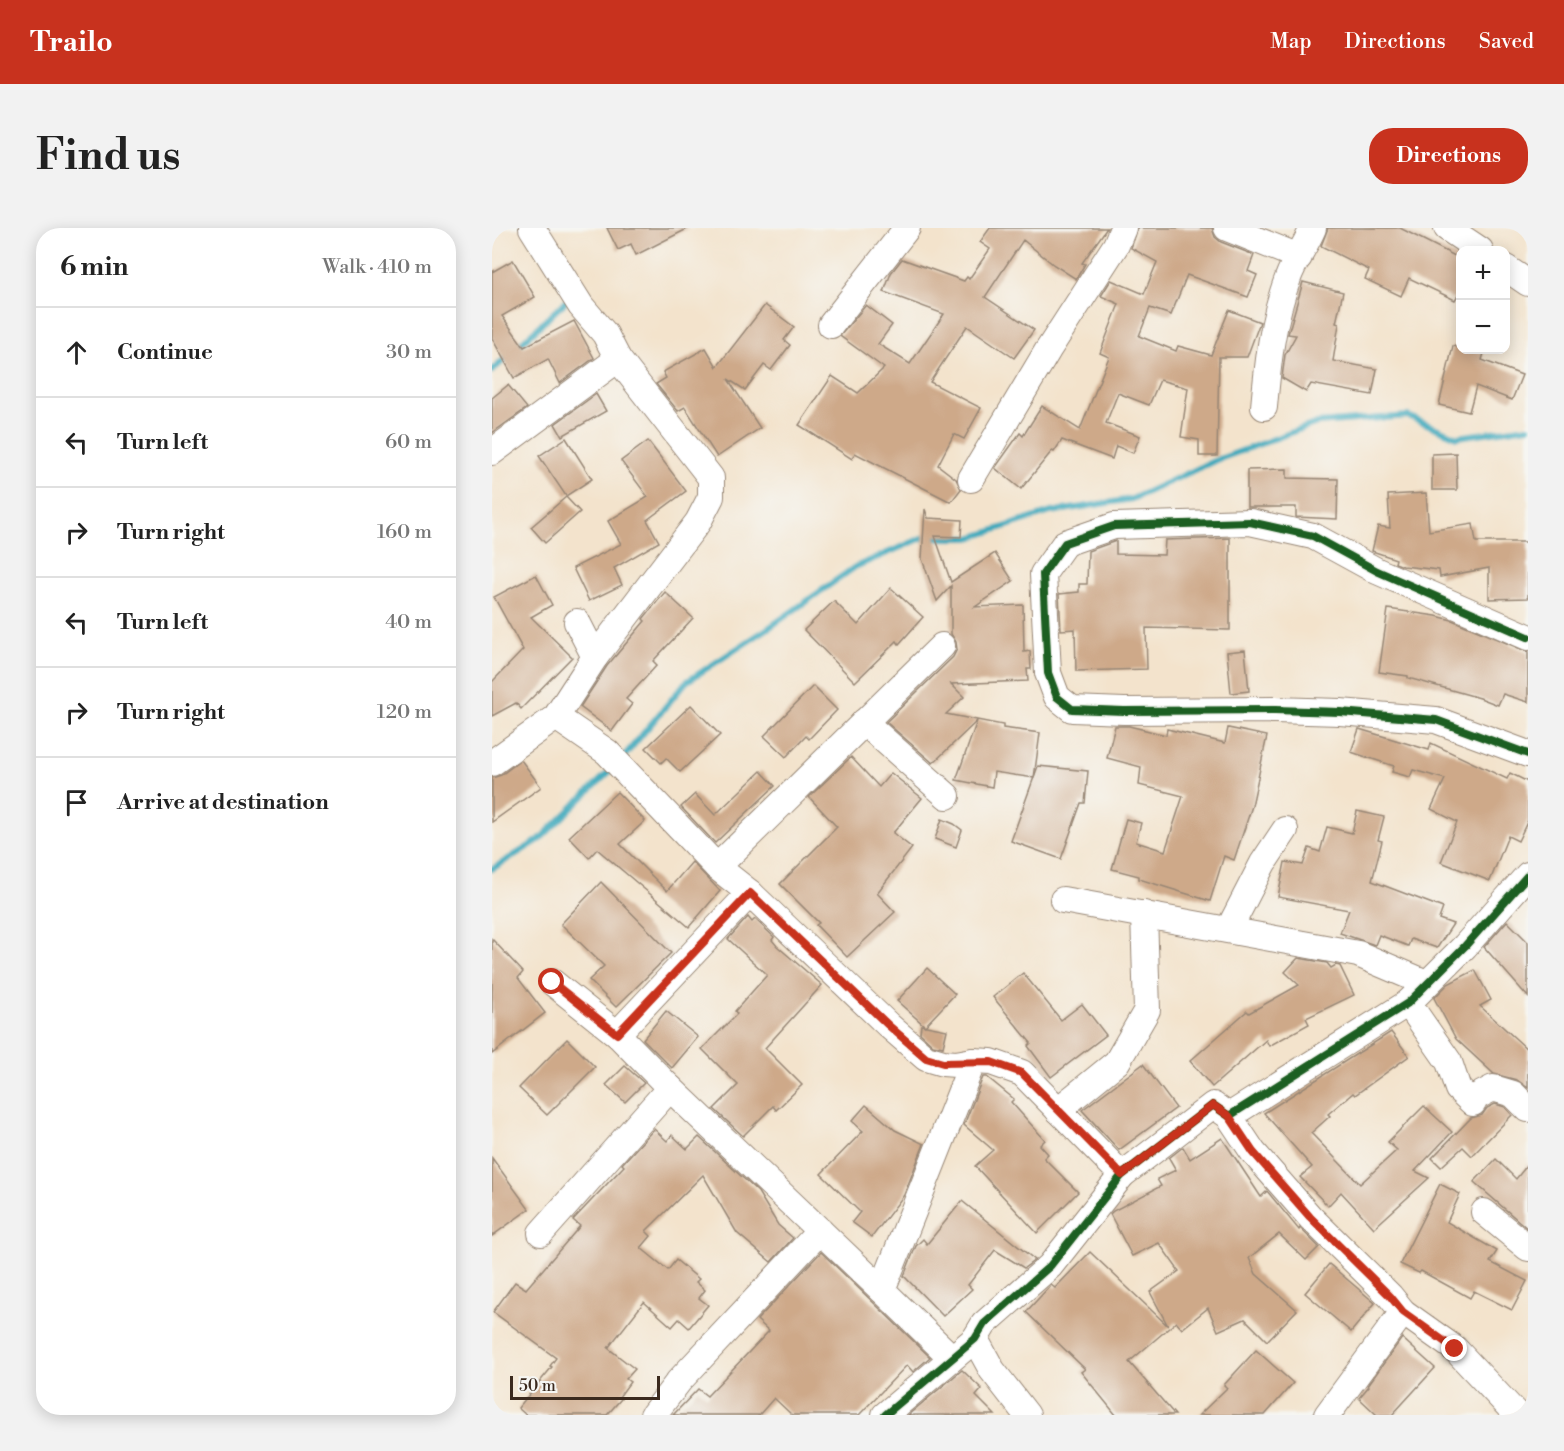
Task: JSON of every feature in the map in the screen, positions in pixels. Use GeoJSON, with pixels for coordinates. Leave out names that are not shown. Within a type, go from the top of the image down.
{"type":"FeatureCollection","features":[{"type":"Feature","properties":{"kind":"street"},"geometry":{"type":"LineString","coordinates":[[492,763],[556,717],[595,657],[698,522],[711,497],[711,478],[618,359],[605,334],[581,306],[532,228]]}},
{"type":"Feature","properties":{"kind":"street"},"geometry":{"type":"LineString","coordinates":[[831,325],[908,228]]}},
{"type":"Feature","properties":{"kind":"street"},"geometry":{"type":"LineString","coordinates":[[971,479],[1048,350],[1116,245],[1123,228]]}},
{"type":"Feature","properties":{"kind":"street"},"geometry":{"type":"LineString","coordinates":[[1227,228],[1299,257]]}},
{"type":"Feature","properties":{"kind":"street"},"geometry":{"type":"LineString","coordinates":[[1264,407],[1269,354],[1277,309],[1289,275],[1313,228]]}},
{"type":"Feature","properties":{"kind":"street"},"geometry":{"type":"LineString","coordinates":[[1510,271],[1528,283]]}},
{"type":"Feature","properties":{"kind":"street"},"geometry":{"type":"LineString","coordinates":[[492,452],[618,359]]}},
{"type":"Feature","properties":{"kind":"street"},"geometry":{"type":"LineString","coordinates":[[1528,637],[1377,571],[1313,536],[1250,522],[1114,526],[1065,543],[1043,574],[1048,673],[1057,697],[1072,709],[1297,710],[1436,720],[1528,754]]}},
{"type":"Feature","properties":{"kind":"street"},"geometry":{"type":"LineString","coordinates":[[577,622],[595,657]]}},
{"type":"Feature","properties":{"kind":"street"},"geometry":{"type":"LineString","coordinates":[[717,867],[942,646]]}},
{"type":"Feature","properties":{"kind":"street"},"geometry":{"type":"LineString","coordinates":[[556,717],[607,752],[717,867],[750,893],[888,1025],[926,1058],[950,1063],[991,1062],[1022,1073],[1122,1175]]}},
{"type":"Feature","properties":{"kind":"street"},"geometry":{"type":"LineString","coordinates":[[864,722],[947,796]]}},
{"type":"Feature","properties":{"kind":"street"},"geometry":{"type":"LineString","coordinates":[[1229,930],[1263,863],[1285,830]]}},
{"type":"Feature","properties":{"kind":"street"},"geometry":{"type":"LineString","coordinates":[[1229,1116],[1408,1002],[1465,946],[1528,875]]}},
{"type":"Feature","properties":{"kind":"street"},"geometry":{"type":"LineString","coordinates":[[617,1034],[750,893]]}},
{"type":"Feature","properties":{"kind":"street"},"geometry":{"type":"LineString","coordinates":[[1063,900],[1358,954],[1426,983]]}},
{"type":"Feature","properties":{"kind":"street"},"geometry":{"type":"LineString","coordinates":[[1058,1110],[1117,1062],[1147,1010],[1144,914]]}},
{"type":"Feature","properties":{"kind":"street"},"geometry":{"type":"LineString","coordinates":[[552,982],[617,1034],[670,1088],[952,1358]]}},
{"type":"Feature","properties":{"kind":"street"},"geometry":{"type":"LineString","coordinates":[[1408,1002],[1449,1062],[1458,1089],[1473,1103],[1476,1097],[1493,1089],[1513,1094],[1528,1109]]}},
{"type":"Feature","properties":{"kind":"street"},"geometry":{"type":"LineString","coordinates":[[882,1290],[973,1061]]}},
{"type":"Feature","properties":{"kind":"street"},"geometry":{"type":"LineString","coordinates":[[541,1233],[670,1088]]}},
{"type":"Feature","properties":{"kind":"street"},"geometry":{"type":"LineString","coordinates":[[885,1415],[975,1339],[984,1324],[1050,1266],[1122,1175],[1213,1105],[1229,1116],[1253,1152],[1281,1185],[1403,1312],[1455,1349],[1517,1415]]}},
{"type":"Feature","properties":{"kind":"street"},"geometry":{"type":"LineString","coordinates":[[1484,1212],[1528,1248]]}},
{"type":"Feature","properties":{"kind":"street"},"geometry":{"type":"LineString","coordinates":[[653,1415],[679,1381],[820,1231]]}},
{"type":"Feature","properties":{"kind":"street"},"geometry":{"type":"LineString","coordinates":[[1328,1415],[1403,1312]]}},
{"type":"Feature","properties":{"kind":"street"},"geometry":{"type":"LineString","coordinates":[[975,1339],[992,1370],[1027,1415]]}},
{"type":"Feature","properties":{"kind":"building"},"geometry":{"type":"Polygon","coordinates":[[[607,228],[689,228],[636,255],[631,244],[618,250],[607,228]]]}},
{"type":"Feature","properties":{"kind":"building"},"geometry":{"type":"Polygon","coordinates":[[[990,228],[1107,228],[1082,263],[1085,264],[1076,279],[1023,240],[985,297],[1034,330],[1014,358],[967,326],[930,382],[981,408],[964,439],[954,434],[938,465],[956,479],[961,489],[951,502],[855,453],[852,459],[799,425],[832,376],[858,393],[884,368],[840,336],[866,305],[892,325],[878,344],[910,364],[944,314],[884,292],[891,273],[902,259],[964,281],[967,277],[969,279],[990,249],[980,242],[990,228]]]}},
{"type":"Feature","properties":{"kind":"building"},"geometry":{"type":"Polygon","coordinates":[[[1138,228],[1212,228],[1215,237],[1221,242],[1254,255],[1248,271],[1257,275],[1248,297],[1187,275],[1171,315],[1150,308],[1139,336],[1176,351],[1178,346],[1211,355],[1229,310],[1260,322],[1247,357],[1219,357],[1217,456],[1199,456],[1199,440],[1181,437],[1188,388],[1160,380],[1149,405],[1118,393],[1106,423],[1140,436],[1133,453],[1116,446],[1112,459],[1062,440],[1021,489],[995,468],[1020,433],[1023,436],[1042,406],[1080,430],[1109,357],[1100,353],[1119,304],[1101,296],[1111,280],[1144,294],[1157,262],[1131,248],[1138,228]]]}},
{"type":"Feature","properties":{"kind":"building"},"geometry":{"type":"Polygon","coordinates":[[[1328,228],[1400,228],[1456,256],[1456,298],[1455,300],[1409,278],[1401,296],[1365,279],[1369,270],[1321,246],[1328,228]]]}},
{"type":"Feature","properties":{"kind":"building"},"geometry":{"type":"Polygon","coordinates":[[[513,260],[535,297],[502,316],[524,347],[574,321],[594,358],[560,383],[548,359],[514,378],[492,338],[492,272],[513,260]]]}},
{"type":"Feature","properties":{"kind":"building"},"geometry":{"type":"Polygon","coordinates":[[[1303,282],[1343,292],[1336,323],[1339,324],[1333,361],[1377,369],[1372,395],[1311,384],[1306,392],[1282,378],[1285,355],[1296,335],[1288,334],[1303,282]]]}},
{"type":"Feature","properties":{"kind":"building"},"geometry":{"type":"Polygon","coordinates":[[[765,305],[794,327],[784,340],[790,345],[771,370],[764,365],[745,390],[728,379],[760,428],[717,457],[685,407],[678,411],[656,384],[666,378],[663,372],[706,348],[717,367],[765,305]]]}},
{"type":"Feature","properties":{"kind":"building"},"geometry":{"type":"Polygon","coordinates":[[[1453,346],[1456,347],[1456,354],[1484,354],[1482,360],[1522,375],[1512,400],[1476,386],[1469,412],[1439,405],[1453,346]]]}},
{"type":"Feature","properties":{"kind":"building"},"geometry":{"type":"Polygon","coordinates":[[[508,385],[527,408],[492,433],[492,398],[508,385]]]}},
{"type":"Feature","properties":{"kind":"building"},"geometry":{"type":"Polygon","coordinates":[[[596,394],[606,411],[562,436],[555,424],[596,394]]]}},
{"type":"Feature","properties":{"kind":"building"},"geometry":{"type":"Polygon","coordinates":[[[566,438],[592,479],[566,496],[539,456],[566,438]]]}},
{"type":"Feature","properties":{"kind":"building"},"geometry":{"type":"Polygon","coordinates":[[[648,441],[686,491],[647,520],[659,542],[614,568],[622,585],[589,601],[573,568],[621,544],[608,521],[648,497],[621,461],[648,441]]]}},
{"type":"Feature","properties":{"kind":"building"},"geometry":{"type":"Polygon","coordinates":[[[1456,453],[1457,490],[1432,490],[1432,454],[1456,453]]]}},
{"type":"Feature","properties":{"kind":"building"},"geometry":{"type":"Polygon","coordinates":[[[1287,469],[1287,478],[1338,479],[1337,519],[1296,517],[1296,507],[1247,507],[1247,470],[1287,469]]]}},
{"type":"Feature","properties":{"kind":"building"},"geometry":{"type":"Polygon","coordinates":[[[1426,493],[1429,531],[1473,524],[1476,542],[1528,542],[1528,598],[1489,599],[1489,568],[1440,577],[1439,570],[1403,566],[1395,563],[1396,559],[1372,551],[1378,526],[1390,528],[1388,495],[1426,493]]]}},
{"type":"Feature","properties":{"kind":"building"},"geometry":{"type":"Polygon","coordinates":[[[566,497],[580,512],[545,543],[531,527],[566,497]]]}},
{"type":"Feature","properties":{"kind":"building"},"geometry":{"type":"Polygon","coordinates":[[[925,509],[928,518],[962,520],[961,537],[935,536],[951,582],[995,553],[1013,581],[975,607],[1023,605],[1024,652],[1030,651],[1031,669],[1027,669],[1028,681],[951,684],[964,697],[946,714],[1003,725],[1003,728],[1040,733],[1034,778],[994,772],[992,787],[956,780],[977,721],[933,763],[886,722],[953,657],[957,649],[951,634],[951,586],[937,601],[922,559],[925,509]]]}},
{"type":"Feature","properties":{"kind":"building"},"geometry":{"type":"Polygon","coordinates":[[[1230,538],[1230,630],[1146,628],[1147,669],[1076,671],[1075,629],[1061,630],[1059,594],[1079,592],[1079,584],[1087,584],[1088,551],[1116,541],[1116,554],[1164,555],[1165,540],[1230,538]]]}},
{"type":"Feature","properties":{"kind":"building"},"geometry":{"type":"Polygon","coordinates":[[[536,575],[552,605],[531,617],[572,657],[521,709],[516,703],[492,716],[492,682],[523,650],[494,597],[536,575]]]}},
{"type":"Feature","properties":{"kind":"building"},"geometry":{"type":"Polygon","coordinates":[[[891,588],[923,617],[899,644],[897,641],[855,682],[804,630],[834,601],[858,625],[891,588]]]}},
{"type":"Feature","properties":{"kind":"building"},"geometry":{"type":"Polygon","coordinates":[[[665,592],[693,618],[653,661],[657,665],[626,699],[632,704],[612,731],[580,707],[607,666],[645,621],[643,619],[665,592]]]}},
{"type":"Feature","properties":{"kind":"building"},"geometry":{"type":"Polygon","coordinates":[[[1388,609],[1452,620],[1528,652],[1528,702],[1503,694],[1498,705],[1408,678],[1408,676],[1379,672],[1388,609]]]}},
{"type":"Feature","properties":{"kind":"building"},"geometry":{"type":"Polygon","coordinates":[[[1245,650],[1249,691],[1231,693],[1227,652],[1245,650]]]}},
{"type":"Feature","properties":{"kind":"building"},"geometry":{"type":"Polygon","coordinates":[[[813,686],[837,710],[809,739],[806,736],[786,757],[764,736],[813,686]]]}},
{"type":"Feature","properties":{"kind":"building"},"geometry":{"type":"Polygon","coordinates":[[[691,705],[720,735],[680,772],[666,758],[661,763],[646,748],[691,705]]]}},
{"type":"Feature","properties":{"kind":"building"},"geometry":{"type":"Polygon","coordinates":[[[1115,726],[1129,726],[1166,735],[1167,729],[1225,743],[1228,728],[1267,736],[1252,806],[1234,860],[1224,856],[1210,901],[1112,869],[1126,819],[1141,823],[1136,842],[1165,851],[1183,796],[1139,785],[1141,767],[1107,758],[1115,726]]]}},
{"type":"Feature","properties":{"kind":"building"},"geometry":{"type":"Polygon","coordinates":[[[1359,729],[1429,750],[1431,743],[1507,779],[1510,773],[1528,782],[1528,820],[1518,841],[1508,836],[1490,881],[1441,862],[1457,822],[1431,809],[1445,779],[1413,770],[1410,777],[1392,772],[1394,766],[1351,752],[1359,729]]]}},
{"type":"Feature","properties":{"kind":"building"},"geometry":{"type":"Polygon","coordinates":[[[851,757],[879,787],[891,773],[922,798],[893,833],[912,848],[877,893],[895,912],[847,957],[816,925],[819,923],[780,884],[837,827],[809,797],[851,757]]]}},
{"type":"Feature","properties":{"kind":"building"},"geometry":{"type":"Polygon","coordinates":[[[521,760],[541,787],[492,822],[492,778],[501,775],[521,760]]]}},
{"type":"Feature","properties":{"kind":"building"},"geometry":{"type":"Polygon","coordinates":[[[1038,766],[1088,771],[1085,803],[1081,803],[1061,859],[1011,841],[1038,766]]]}},
{"type":"Feature","properties":{"kind":"building"},"geometry":{"type":"Polygon","coordinates":[[[761,771],[775,786],[715,843],[681,807],[695,794],[715,815],[761,771]]]}},
{"type":"Feature","properties":{"kind":"building"},"geometry":{"type":"Polygon","coordinates":[[[617,792],[645,821],[620,844],[667,891],[692,862],[720,891],[689,927],[597,849],[589,858],[569,837],[617,792]]]}},
{"type":"Feature","properties":{"kind":"building"},"geometry":{"type":"Polygon","coordinates":[[[1357,811],[1384,817],[1378,840],[1382,841],[1372,881],[1443,908],[1439,919],[1453,924],[1437,948],[1411,939],[1408,946],[1379,935],[1375,945],[1340,933],[1349,910],[1278,897],[1285,862],[1303,865],[1309,848],[1320,852],[1327,827],[1352,833],[1357,811]]]}},
{"type":"Feature","properties":{"kind":"building"},"geometry":{"type":"Polygon","coordinates":[[[942,819],[962,830],[956,847],[935,839],[942,819]]]}},
{"type":"Feature","properties":{"kind":"building"},"geometry":{"type":"Polygon","coordinates":[[[601,882],[671,953],[616,1007],[589,980],[604,966],[561,924],[601,882]]]}},
{"type":"Feature","properties":{"kind":"building"},"geometry":{"type":"Polygon","coordinates":[[[748,917],[752,922],[755,919],[774,937],[772,940],[777,946],[822,985],[765,1048],[802,1085],[776,1110],[773,1106],[743,1136],[714,1109],[738,1085],[702,1049],[737,1014],[735,1011],[767,975],[728,939],[748,917]]]}},
{"type":"Feature","properties":{"kind":"building"},"geometry":{"type":"Polygon","coordinates":[[[1507,921],[1528,942],[1528,997],[1484,947],[1507,921]]]}},
{"type":"Feature","properties":{"kind":"building"},"geometry":{"type":"Polygon","coordinates":[[[492,939],[523,972],[518,978],[545,1013],[492,1054],[492,939]]]}},
{"type":"Feature","properties":{"kind":"building"},"geometry":{"type":"Polygon","coordinates":[[[1298,958],[1327,963],[1331,968],[1336,965],[1340,966],[1354,995],[1306,1018],[1309,1024],[1269,1046],[1266,1040],[1212,1087],[1190,1061],[1247,1011],[1249,1013],[1299,985],[1285,972],[1298,958]]]}},
{"type":"Feature","properties":{"kind":"building"},"geometry":{"type":"Polygon","coordinates":[[[927,968],[955,994],[925,1026],[897,1001],[927,968]]]}},
{"type":"Feature","properties":{"kind":"building"},"geometry":{"type":"Polygon","coordinates":[[[1475,970],[1491,1000],[1480,1006],[1528,1050],[1528,1088],[1517,1080],[1494,1074],[1456,1039],[1434,998],[1448,984],[1475,970]]]}},
{"type":"Feature","properties":{"kind":"building"},"geometry":{"type":"Polygon","coordinates":[[[1023,973],[1061,1020],[1082,1004],[1106,1035],[1051,1077],[1028,1046],[1031,1043],[993,997],[1023,973]]]}},
{"type":"Feature","properties":{"kind":"building"},"geometry":{"type":"Polygon","coordinates":[[[666,1011],[698,1037],[672,1068],[643,1039],[666,1011]]]}},
{"type":"Feature","properties":{"kind":"building"},"geometry":{"type":"Polygon","coordinates":[[[921,1025],[947,1030],[943,1047],[933,1045],[920,1033],[921,1025]]]}},
{"type":"Feature","properties":{"kind":"building"},"geometry":{"type":"Polygon","coordinates":[[[1391,1032],[1409,1056],[1355,1095],[1353,1093],[1328,1114],[1330,1116],[1311,1133],[1360,1184],[1397,1150],[1388,1142],[1424,1106],[1452,1132],[1415,1171],[1429,1178],[1374,1228],[1341,1192],[1328,1206],[1300,1177],[1312,1167],[1264,1113],[1391,1032]]]}},
{"type":"Feature","properties":{"kind":"building"},"geometry":{"type":"Polygon","coordinates":[[[567,1039],[595,1067],[547,1115],[519,1088],[567,1039]]]}},
{"type":"Feature","properties":{"kind":"building"},"geometry":{"type":"Polygon","coordinates":[[[1143,1064],[1176,1108],[1119,1150],[1082,1110],[1143,1064]]]}},
{"type":"Feature","properties":{"kind":"building"},"geometry":{"type":"Polygon","coordinates":[[[625,1066],[644,1083],[625,1102],[606,1085],[625,1066]]]}},
{"type":"Feature","properties":{"kind":"building"},"geometry":{"type":"Polygon","coordinates":[[[983,1077],[987,1077],[1014,1099],[1011,1102],[1045,1140],[1040,1145],[1048,1154],[1044,1158],[1078,1192],[1037,1233],[975,1166],[993,1150],[964,1125],[983,1077]]]}},
{"type":"Feature","properties":{"kind":"building"},"geometry":{"type":"Polygon","coordinates":[[[1495,1104],[1505,1107],[1512,1115],[1472,1156],[1463,1147],[1441,1167],[1432,1158],[1471,1118],[1482,1115],[1487,1108],[1495,1104]]]}},
{"type":"Feature","properties":{"kind":"building"},"geometry":{"type":"Polygon","coordinates":[[[866,1105],[895,1130],[924,1144],[904,1195],[872,1237],[852,1222],[860,1212],[821,1174],[863,1131],[852,1121],[866,1105]]]}},
{"type":"Feature","properties":{"kind":"building"},"geometry":{"type":"Polygon","coordinates":[[[654,1129],[667,1141],[672,1135],[687,1149],[699,1137],[758,1192],[778,1225],[793,1238],[771,1262],[737,1233],[703,1175],[646,1231],[651,1236],[641,1248],[668,1270],[676,1260],[699,1279],[696,1282],[705,1290],[699,1298],[708,1305],[689,1328],[679,1319],[672,1327],[644,1302],[608,1348],[635,1369],[626,1379],[630,1382],[619,1397],[621,1399],[607,1415],[526,1415],[518,1408],[552,1367],[550,1366],[556,1358],[493,1312],[515,1282],[526,1289],[580,1226],[573,1220],[624,1166],[622,1164],[654,1129]]]}},
{"type":"Feature","properties":{"kind":"building"},"geometry":{"type":"Polygon","coordinates":[[[1222,1138],[1261,1197],[1267,1191],[1299,1230],[1300,1228],[1319,1247],[1306,1260],[1279,1234],[1249,1258],[1256,1274],[1297,1310],[1267,1341],[1245,1319],[1218,1331],[1208,1308],[1182,1329],[1176,1322],[1129,1362],[1175,1415],[1116,1415],[1081,1372],[1085,1369],[1026,1312],[1051,1285],[1055,1288],[1090,1252],[1168,1326],[1150,1292],[1179,1271],[1159,1243],[1132,1256],[1110,1214],[1161,1186],[1157,1179],[1176,1170],[1169,1158],[1183,1147],[1190,1159],[1222,1138]]]}},
{"type":"Feature","properties":{"kind":"building"},"geometry":{"type":"Polygon","coordinates":[[[492,1158],[529,1209],[492,1236],[492,1158]]]}},
{"type":"Feature","properties":{"kind":"building"},"geometry":{"type":"Polygon","coordinates":[[[1496,1159],[1516,1179],[1528,1164],[1528,1229],[1474,1182],[1496,1159]]]}},
{"type":"Feature","properties":{"kind":"building"},"geometry":{"type":"Polygon","coordinates":[[[1440,1184],[1460,1194],[1447,1222],[1497,1251],[1490,1262],[1527,1281],[1512,1310],[1474,1291],[1470,1298],[1421,1271],[1419,1273],[1400,1264],[1440,1184]]]}},
{"type":"Feature","properties":{"kind":"building"},"geometry":{"type":"Polygon","coordinates":[[[962,1201],[1035,1260],[1024,1268],[995,1250],[968,1285],[972,1289],[943,1316],[904,1276],[916,1246],[923,1239],[927,1244],[962,1201]]]}},
{"type":"Feature","properties":{"kind":"building"},"geometry":{"type":"Polygon","coordinates":[[[821,1252],[930,1357],[913,1372],[907,1365],[859,1415],[792,1415],[774,1398],[759,1415],[673,1415],[698,1389],[707,1396],[769,1331],[757,1320],[821,1252]]]}},
{"type":"Feature","properties":{"kind":"building"},"geometry":{"type":"Polygon","coordinates":[[[1329,1264],[1375,1303],[1351,1332],[1305,1293],[1329,1264]]]}},
{"type":"Feature","properties":{"kind":"building"},"geometry":{"type":"Polygon","coordinates":[[[1402,1338],[1435,1368],[1392,1415],[1377,1415],[1359,1398],[1402,1338]]]}},
{"type":"Feature","properties":{"kind":"building"},"geometry":{"type":"Polygon","coordinates":[[[1256,1350],[1293,1383],[1265,1415],[1199,1415],[1227,1388],[1224,1385],[1256,1350]]]}},
{"type":"Feature","properties":{"kind":"building"},"geometry":{"type":"Polygon","coordinates":[[[962,1370],[982,1389],[976,1396],[995,1415],[908,1415],[962,1370]]]}},
{"type":"Feature","properties":{"kind":"waterway"},"geometry":{"type":"LineString","coordinates":[[516,348],[566,301]]}},
{"type":"Feature","properties":{"kind":"waterway"},"geometry":{"type":"LineString","coordinates":[[492,371],[509,355]]}},
{"type":"Feature","properties":{"kind":"waterway"},"geometry":{"type":"LineString","coordinates":[[621,760],[686,682],[855,567],[922,538],[970,538],[1051,512],[1132,499],[1214,461],[1317,423],[1408,416],[1457,437],[1528,427]]}},
{"type":"Feature","properties":{"kind":"waterway"},"geometry":{"type":"LineString","coordinates":[[492,869],[539,840],[614,767]]}},
{"type":"Feature","properties":{"kind":"cycle path"},"geometry":{"type":"LineString","coordinates":[[1528,637],[1377,571],[1313,536],[1250,522],[1114,526],[1065,543],[1043,574],[1048,673],[1057,697],[1072,709],[1275,710],[1340,712],[1436,720],[1528,754]]}},
{"type":"Feature","properties":{"kind":"cycle path"},"geometry":{"type":"LineString","coordinates":[[885,1415],[975,1339],[984,1324],[1050,1266],[1122,1175],[1213,1105],[1229,1116],[1408,1003],[1465,946],[1528,875]]}},
{"type":"Feature","properties":{"kind":"route"},"geometry":{"type":"LineString","coordinates":[[552,982],[617,1034],[750,893],[888,1025],[926,1058],[956,1064],[973,1061],[991,1062],[1022,1073],[1122,1175],[1213,1105],[1229,1116],[1253,1152],[1310,1217],[1390,1296],[1403,1312],[1455,1349]]}}]}
